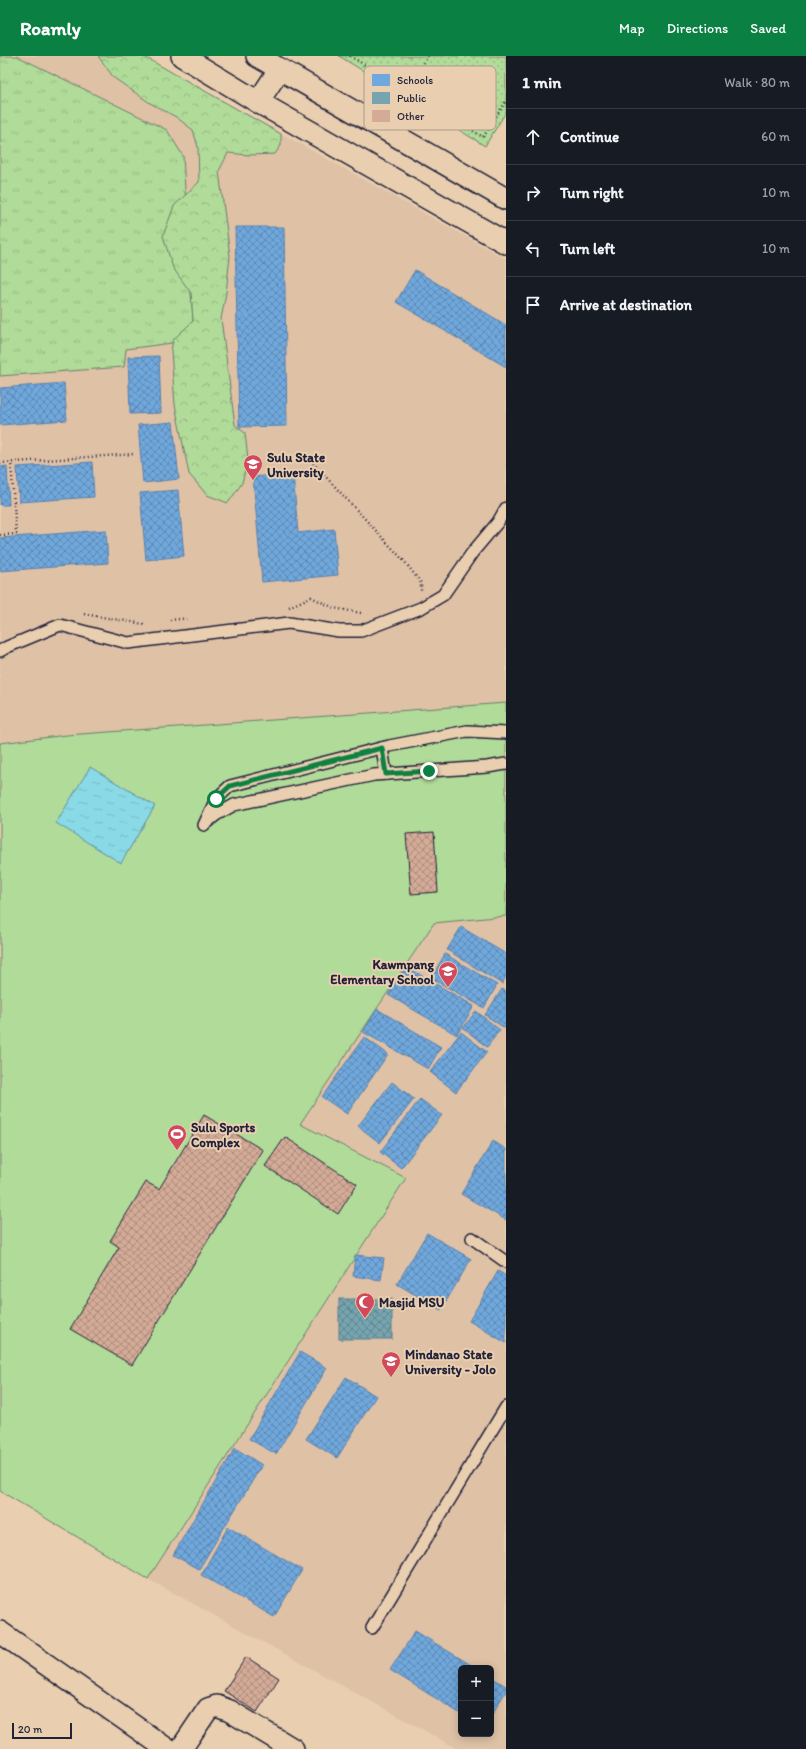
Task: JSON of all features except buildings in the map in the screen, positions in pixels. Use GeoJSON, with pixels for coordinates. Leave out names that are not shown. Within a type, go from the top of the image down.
{"type":"FeatureCollection","features":[{"type":"Feature","properties":{"kind":"street"},"geometry":{"type":"LineString","coordinates":[[182,56],[258,102],[506,243]]}},
{"type":"Feature","properties":{"kind":"street"},"geometry":{"type":"LineString","coordinates":[[257,56],[279,70],[364,117]]}},
{"type":"Feature","properties":{"kind":"street"},"geometry":{"type":"LineString","coordinates":[[258,102],[279,70]]}},
{"type":"Feature","properties":{"kind":"street"},"geometry":{"type":"LineString","coordinates":[[387,130],[506,199]]}},
{"type":"Feature","properties":{"kind":"street"},"geometry":{"type":"LineString","coordinates":[[0,1632],[167,1749]]}},
{"type":"Feature","properties":{"kind":"street"},"geometry":{"type":"LineString","coordinates":[[182,1749],[208,1709],[217,1706],[230,1711],[293,1749]]}},
{"type":"Feature","properties":{"kind":"lane"},"geometry":{"type":"LineString","coordinates":[[0,651],[6,647],[60,625],[128,643],[289,623],[339,631],[361,631],[421,608],[443,595],[506,508]]}},
{"type":"Feature","properties":{"kind":"lane"},"geometry":{"type":"LineString","coordinates":[[506,733],[467,731],[382,748],[230,786],[216,799],[204,825],[216,815],[234,805],[366,776],[487,767],[506,764]]}},
{"type":"Feature","properties":{"kind":"lane"},"geometry":{"type":"LineString","coordinates":[[382,748],[386,774]]}},
{"type":"Feature","properties":{"kind":"lane"},"geometry":{"type":"LineString","coordinates":[[472,1238],[506,1262]]}},
{"type":"Feature","properties":{"kind":"lane"},"geometry":{"type":"LineString","coordinates":[[372,1628],[506,1407]]}},
{"type":"Feature","properties":{"kind":"path"},"geometry":{"type":"LineString","coordinates":[[350,56],[366,66]]}},
{"type":"Feature","properties":{"kind":"path"},"geometry":{"type":"LineString","coordinates":[[422,66],[428,56]]}},
{"type":"Feature","properties":{"kind":"path"},"geometry":{"type":"LineString","coordinates":[[496,117],[506,101]]}},
{"type":"Feature","properties":{"kind":"path"},"geometry":{"type":"LineString","coordinates":[[470,130],[483,138],[488,130]]}},
{"type":"Feature","properties":{"kind":"path"},"geometry":{"type":"LineString","coordinates":[[0,463],[134,454]]}},
{"type":"Feature","properties":{"kind":"path"},"geometry":{"type":"LineString","coordinates":[[0,535],[16,534],[11,462]]}},
{"type":"Feature","properties":{"kind":"path"},"geometry":{"type":"LineString","coordinates":[[313,463],[405,562],[421,584],[420,596]]}},
{"type":"Feature","properties":{"kind":"path"},"geometry":{"type":"LineString","coordinates":[[287,608],[311,597],[334,608],[359,613],[367,612]]}},
{"type":"Feature","properties":{"kind":"path"},"geometry":{"type":"LineString","coordinates":[[82,614],[90,614],[145,624]]}},
{"type":"Feature","properties":{"kind":"path"},"geometry":{"type":"LineString","coordinates":[[164,622],[176,619],[191,618]]}},
{"type":"Feature","properties":{"kind":"shaded area","name":"Sulu State University"},"geometry":{"type":"Polygon","coordinates":[[[0,56],[143,56],[506,259],[506,703],[67,735],[0,743],[0,56]]]}},
{"type":"Feature","properties":{"kind":"shaded area","name":"Mindanao State University - Jolo"},"geometry":{"type":"Polygon","coordinates":[[[506,916],[506,1749],[458,1749],[148,1579],[406,1178],[300,1124],[434,923],[506,916]]]}},
{"type":"Feature","properties":{"kind":"green space"},"geometry":{"type":"Polygon","coordinates":[[[0,56],[17,56],[167,130],[183,156],[195,340],[126,349],[124,367],[0,376],[0,56]]]}},
{"type":"Feature","properties":{"kind":"green space"},"geometry":{"type":"Polygon","coordinates":[[[98,56],[143,56],[281,134],[281,145],[275,154],[249,155],[228,153],[219,171],[230,256],[226,293],[221,319],[235,425],[245,433],[248,460],[242,483],[228,503],[207,495],[189,474],[175,405],[171,351],[173,340],[193,321],[191,293],[173,268],[163,236],[174,206],[199,182],[198,147],[193,130],[176,117],[150,103],[114,78],[98,56]]]}},
{"type":"Feature","properties":{"kind":"green space"},"geometry":{"type":"Polygon","coordinates":[[[339,56],[506,56],[506,112],[496,128],[496,66],[364,66],[364,71],[339,56]]]}},
{"type":"Feature","properties":{"kind":"green space"},"geometry":{"type":"Polygon","coordinates":[[[459,130],[495,130],[485,146],[459,130]]]}},
{"type":"Feature","properties":{"kind":"green space","name":"Sulu Sports Complex"},"geometry":{"type":"Polygon","coordinates":[[[506,703],[506,916],[434,923],[300,1124],[406,1178],[148,1579],[0,1491],[0,743],[67,735],[506,703]]]}},
{"type":"Feature","properties":{"kind":"water"},"geometry":{"type":"Polygon","coordinates":[[[90,767],[155,806],[121,863],[56,823],[90,767]]]}},
{"type":"Feature","properties":{"kind":"place","name":"Sulu State University"},"geometry":{"type":"Point","coordinates":[253,481]}},
{"type":"Feature","properties":{"kind":"place","name":"Kawmpang Elementary School"},"geometry":{"type":"Point","coordinates":[448,988]}},
{"type":"Feature","properties":{"kind":"place","name":"Sulu Sports Complex"},"geometry":{"type":"Point","coordinates":[177,1151]}},
{"type":"Feature","properties":{"kind":"place","name":"Masjid MSU"},"geometry":{"type":"Point","coordinates":[365,1319]}},
{"type":"Feature","properties":{"kind":"place","name":"Mindanao State University - Jolo"},"geometry":{"type":"Point","coordinates":[391,1378]}},
{"type":"Feature","properties":{"kind":"route"},"geometry":{"type":"LineString","coordinates":[[216,799],[230,786],[382,748],[386,774],[429,771]]}}]}
